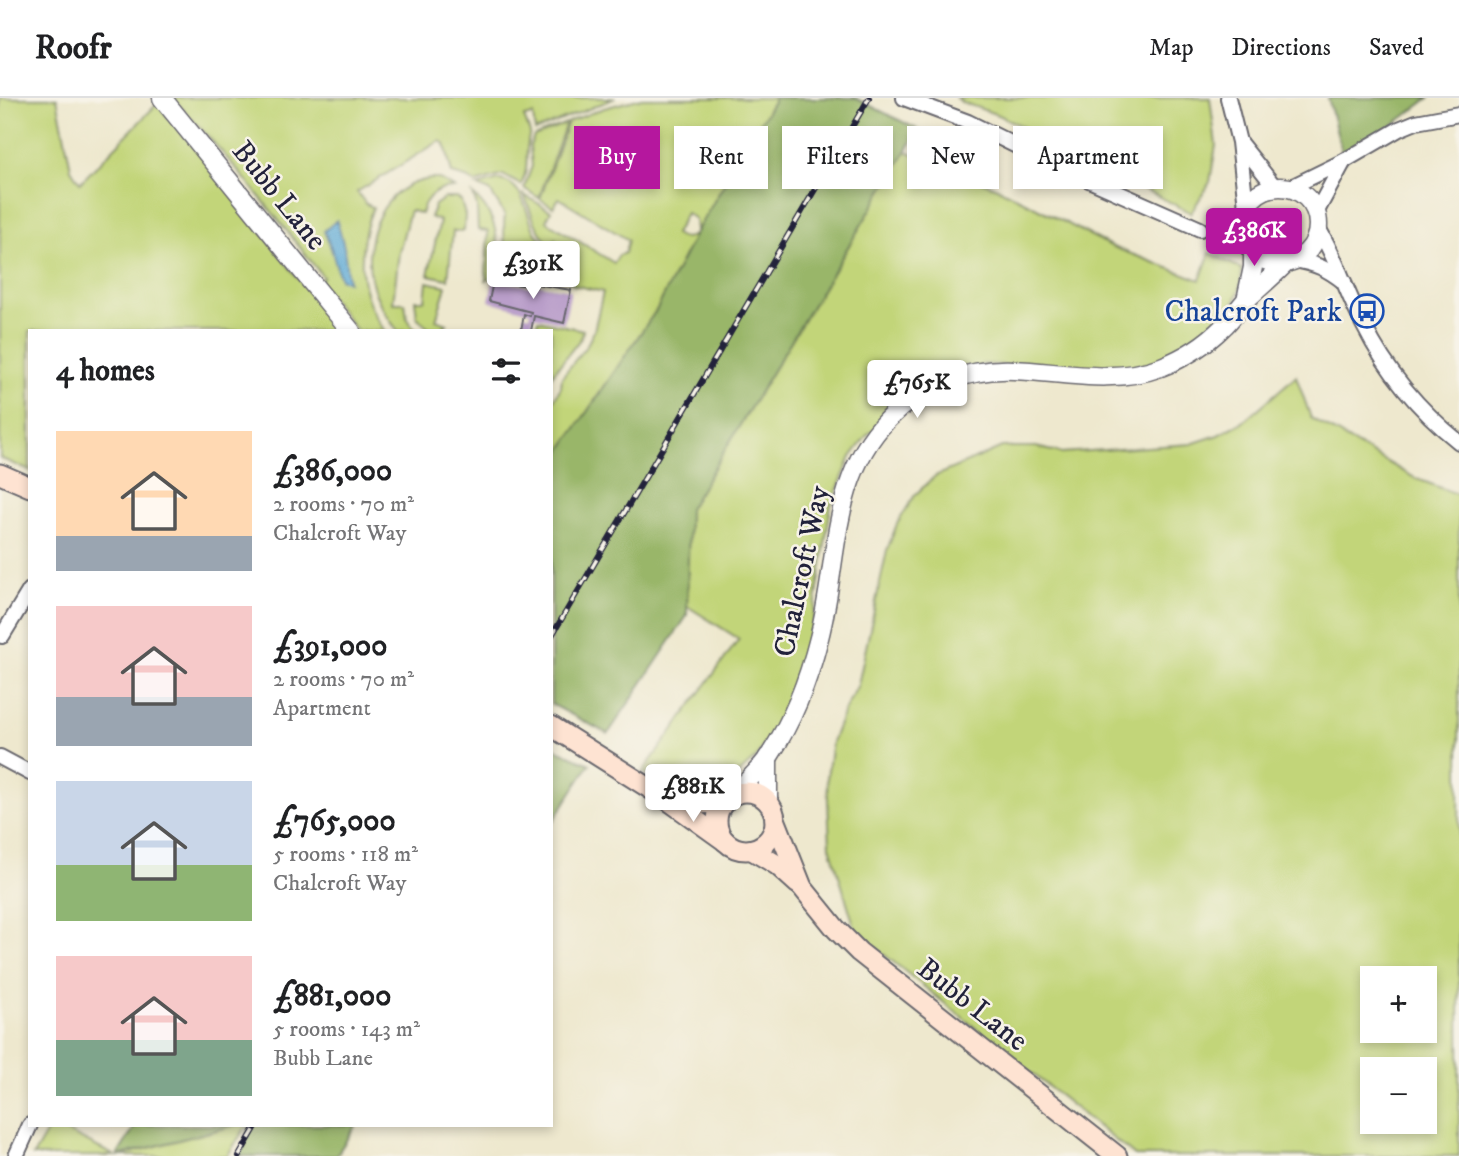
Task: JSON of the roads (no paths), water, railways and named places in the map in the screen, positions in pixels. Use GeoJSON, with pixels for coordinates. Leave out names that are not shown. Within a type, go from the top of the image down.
{"type":"FeatureCollection","features":[{"type":"Feature","properties":{"kind":"main road"},"geometry":{"type":"LineString","coordinates":[[0,474],[28,486]]}},
{"type":"Feature","properties":{"kind":"main road"},"geometry":{"type":"LineString","coordinates":[[553,727],[665,798],[734,848],[752,850],[766,842],[771,835],[771,811],[763,798],[750,793],[695,804],[665,798]]}},
{"type":"Feature","properties":{"kind":"main road"},"geometry":{"type":"LineString","coordinates":[[725,841],[720,834],[718,818],[730,799]]}},
{"type":"Feature","properties":{"kind":"main road","name":"Bubb Lane"},"geometry":{"type":"LineString","coordinates":[[771,811],[802,887]]}},
{"type":"Feature","properties":{"kind":"main road","name":"Bubb Lane"},"geometry":{"type":"LineString","coordinates":[[752,850],[777,865],[802,887],[836,929],[859,952],[1117,1156]]}},
{"type":"Feature","properties":{"kind":"street","name":"Bubb Lane"},"geometry":{"type":"LineString","coordinates":[[162,98],[349,329]]}},
{"type":"Feature","properties":{"kind":"street"},"geometry":{"type":"LineString","coordinates":[[904,98],[968,121],[1055,164],[1200,229]]}},
{"type":"Feature","properties":{"kind":"street"},"geometry":{"type":"LineString","coordinates":[[1227,98],[1239,142],[1246,207]]}},
{"type":"Feature","properties":{"kind":"street"},"geometry":{"type":"LineString","coordinates":[[1345,283],[1314,263],[1265,261],[1253,253],[1247,246],[1242,231],[1241,223],[1246,207],[1258,193],[1282,187],[1345,161],[1399,129],[1416,122],[1459,114]]}},
{"type":"Feature","properties":{"kind":"street"},"geometry":{"type":"LineString","coordinates":[[1239,142],[1282,187],[1308,200],[1363,326],[1390,370],[1420,408],[1459,442]]}},
{"type":"Feature","properties":{"kind":"street"},"geometry":{"type":"LineString","coordinates":[[1290,262],[1311,248],[1317,220],[1345,161]]}},
{"type":"Feature","properties":{"kind":"street"},"geometry":{"type":"LineString","coordinates":[[1246,300],[1253,253]]}},
{"type":"Feature","properties":{"kind":"street","name":"Chalcroft Way"},"geometry":{"type":"LineString","coordinates":[[730,799],[768,757],[796,706],[818,643],[842,500],[868,444],[887,419],[926,390],[977,372],[1011,370],[1107,377],[1159,368],[1184,357],[1212,338],[1246,300],[1290,262]]}},
{"type":"Feature","properties":{"kind":"street"},"geometry":{"type":"LineString","coordinates":[[2,636],[24,612]]}},
{"type":"Feature","properties":{"kind":"street"},"geometry":{"type":"LineString","coordinates":[[0,757],[28,771]]}},
{"type":"Feature","properties":{"kind":"street","name":"Chalcroft Way"},"geometry":{"type":"LineString","coordinates":[[768,757],[771,811]]}},
{"type":"Feature","properties":{"kind":"street"},"geometry":{"type":"LineString","coordinates":[[16,1156],[29,1127]]}},
{"type":"Feature","properties":{"kind":"water"},"geometry":{"type":"Polygon","coordinates":[[[337,220],[344,247],[348,282],[340,279],[324,231],[337,220]]]}},
{"type":"Feature","properties":{"kind":"railway"},"geometry":{"type":"LineString","coordinates":[[553,634],[869,98]]}},
{"type":"Feature","properties":{"kind":"railway"},"geometry":{"type":"LineString","coordinates":[[239,1156],[256,1127]]}},
{"type":"Feature","properties":{"kind":"place","name":"Chalcroft Park"},"geometry":{"type":"Point","coordinates":[1367,311]}}]}
